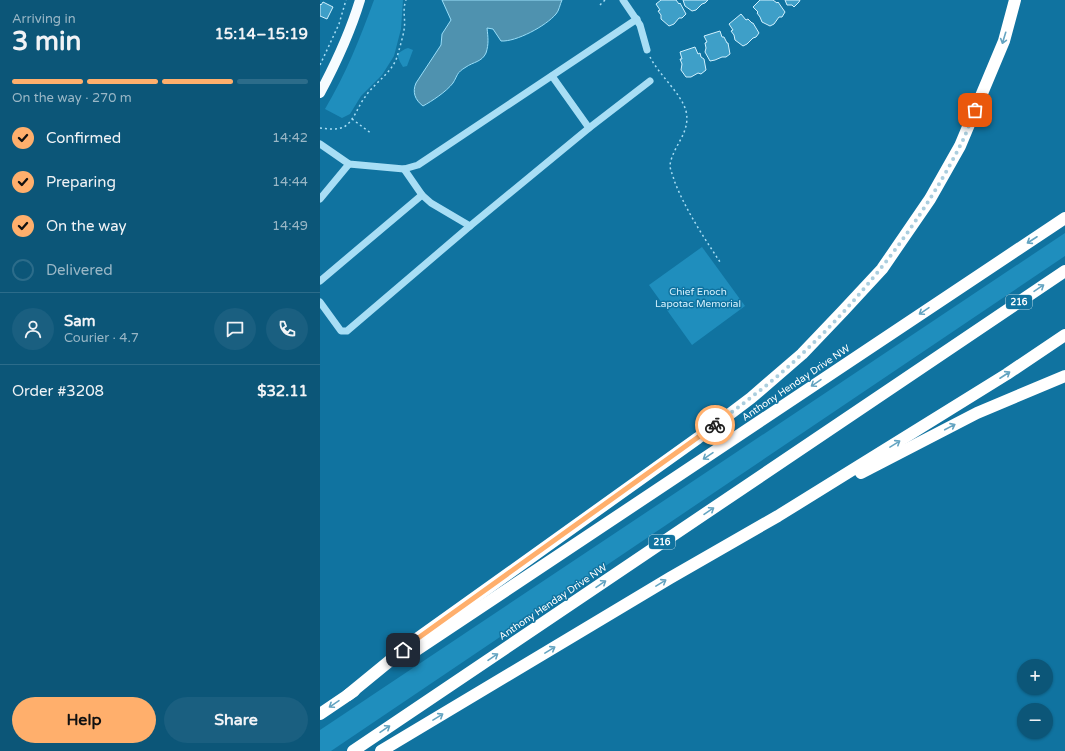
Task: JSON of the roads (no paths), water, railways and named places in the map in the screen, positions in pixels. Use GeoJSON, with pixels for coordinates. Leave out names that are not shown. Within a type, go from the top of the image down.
{"type":"FeatureCollection","features":[{"type":"Feature","properties":{"kind":"highway"},"geometry":{"type":"LineString","coordinates":[[348,695],[414,641],[698,438],[751,398],[802,354],[844,311],[882,269],[930,199],[960,146],[1004,41],[1015,0]]}},
{"type":"Feature","properties":{"kind":"highway","name":"Anthony Henday Drive NW"},"geometry":{"type":"LineString","coordinates":[[320,714],[1065,218]]}},
{"type":"Feature","properties":{"kind":"highway","name":"Anthony Henday Drive NW"},"geometry":{"type":"LineString","coordinates":[[353,751],[1065,271]]}},
{"type":"Feature","properties":{"kind":"highway"},"geometry":{"type":"LineString","coordinates":[[381,751],[670,578],[778,516],[1001,378],[1065,334]]}},
{"type":"Feature","properties":{"kind":"highway"},"geometry":{"type":"LineString","coordinates":[[778,516],[977,413],[1065,376]]}},
{"type":"Feature","properties":{"kind":"main road"},"geometry":{"type":"LineString","coordinates":[[320,93],[340,55],[360,0]]}},
{"type":"Feature","properties":{"kind":"street"},"geometry":{"type":"LineString","coordinates":[[623,0],[637,19],[642,30],[647,50]]}},
{"type":"Feature","properties":{"kind":"street"},"geometry":{"type":"LineString","coordinates":[[320,144],[349,164],[404,169],[418,165],[637,19]]}},
{"type":"Feature","properties":{"kind":"street"},"geometry":{"type":"LineString","coordinates":[[552,76],[589,128]]}},
{"type":"Feature","properties":{"kind":"street"},"geometry":{"type":"LineString","coordinates":[[320,302],[341,332],[347,331],[470,226],[589,128],[650,81]]}},
{"type":"Feature","properties":{"kind":"street"},"geometry":{"type":"LineString","coordinates":[[320,199],[349,164]]}},
{"type":"Feature","properties":{"kind":"street"},"geometry":{"type":"LineString","coordinates":[[404,169],[422,196],[470,226]]}},
{"type":"Feature","properties":{"kind":"street"},"geometry":{"type":"LineString","coordinates":[[320,281],[422,196]]}},
{"type":"Feature","properties":{"kind":"park label","name":"Chief Enoch Lapotac Memorial"},"geometry":{"type":"Point","coordinates":[698,298]}}]}
